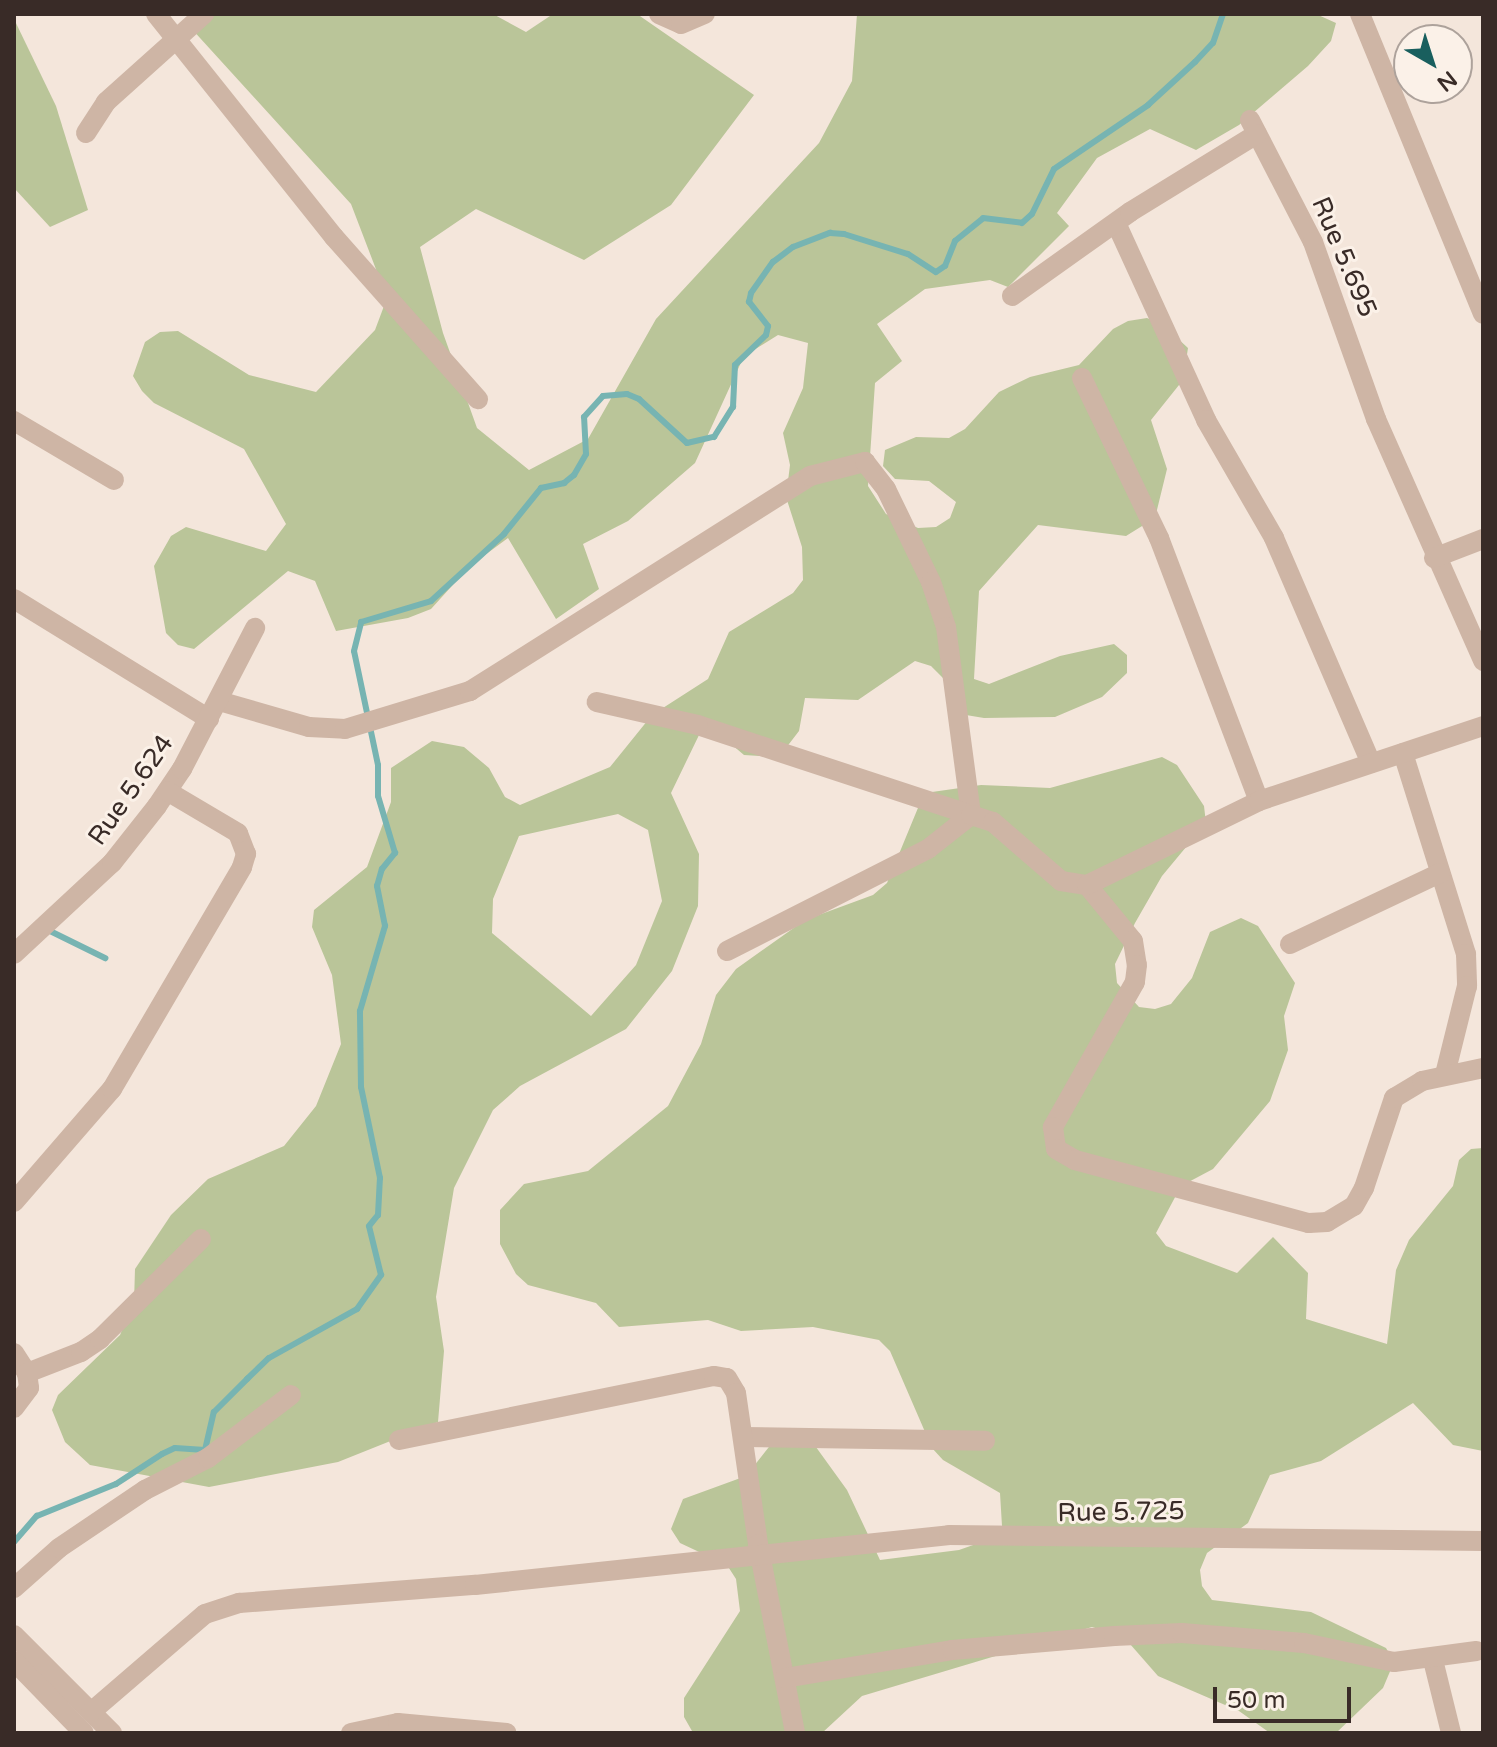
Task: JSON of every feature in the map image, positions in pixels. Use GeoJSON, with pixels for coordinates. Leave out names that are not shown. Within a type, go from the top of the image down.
{"type":"FeatureCollection","features":[{"type":"Feature","properties":{"kind":"street"},"geometry":{"type":"LineString","coordinates":[[156,14],[334,237],[478,399]]}},
{"type":"Feature","properties":{"kind":"street"},"geometry":{"type":"LineString","coordinates":[[86,133],[106,102],[204,14]]}},
{"type":"Feature","properties":{"kind":"street"},"geometry":{"type":"LineString","coordinates":[[659,14],[681,24],[705,14]]}},
{"type":"Feature","properties":{"kind":"street"},"geometry":{"type":"LineString","coordinates":[[1360,14],[1483,314]]}},
{"type":"Feature","properties":{"kind":"street","name":"Rue 5.695"},"geometry":{"type":"LineString","coordinates":[[1116,223],[1254,127],[1325,269],[1376,419],[1434,558],[1483,661]]}},
{"type":"Feature","properties":{"kind":"street"},"geometry":{"type":"LineString","coordinates":[[1012,296],[1116,223],[1206,420],[1274,538],[1371,763]]}},
{"type":"Feature","properties":{"kind":"street"},"geometry":{"type":"LineString","coordinates":[[1082,378],[1159,538],[1259,801]]}},
{"type":"Feature","properties":{"kind":"street"},"geometry":{"type":"LineString","coordinates":[[14,421],[114,480]]}},
{"type":"Feature","properties":{"kind":"street"},"geometry":{"type":"LineString","coordinates":[[14,599],[214,710],[309,727],[345,729],[470,691],[810,476],[865,462],[886,489],[931,582],[946,627],[971,815]]}},
{"type":"Feature","properties":{"kind":"street"},"geometry":{"type":"LineString","coordinates":[[1434,558],[1483,539]]}},
{"type":"Feature","properties":{"kind":"street","name":"Rue 5.624"},"geometry":{"type":"LineString","coordinates":[[14,954],[112,863],[167,791],[214,710],[255,628]]}},
{"type":"Feature","properties":{"kind":"street"},"geometry":{"type":"LineString","coordinates":[[597,702],[698,725],[993,822],[1061,881],[1087,885],[1259,801],[1483,726]]}},
{"type":"Feature","properties":{"kind":"street"},"geometry":{"type":"LineString","coordinates":[[1403,753],[1466,954],[1467,986],[1445,1074]]}},
{"type":"Feature","properties":{"kind":"street"},"geometry":{"type":"LineString","coordinates":[[14,1202],[112,1089],[242,867],[246,854],[238,833],[167,791]]}},
{"type":"Feature","properties":{"kind":"street"},"geometry":{"type":"LineString","coordinates":[[727,951],[928,849],[971,815]]}},
{"type":"Feature","properties":{"kind":"street"},"geometry":{"type":"LineString","coordinates":[[1290,944],[1440,873]]}},
{"type":"Feature","properties":{"kind":"street"},"geometry":{"type":"LineString","coordinates":[[1087,885],[1133,941],[1137,965],[1135,982],[1053,1127],[1056,1149],[1075,1160],[1309,1223],[1327,1222],[1354,1206],[1364,1188],[1394,1098],[1445,1074],[1483,1068]]}},
{"type":"Feature","properties":{"kind":"street"},"geometry":{"type":"LineString","coordinates":[[27,1373],[81,1352],[100,1339],[201,1239]]}},
{"type":"Feature","properties":{"kind":"street"},"geometry":{"type":"LineString","coordinates":[[14,1353],[27,1373],[29,1388],[14,1408]]}},
{"type":"Feature","properties":{"kind":"street"},"geometry":{"type":"LineString","coordinates":[[399,1440],[714,1376],[733,1385],[761,1558],[795,1733]]}},
{"type":"Feature","properties":{"kind":"street"},"geometry":{"type":"LineString","coordinates":[[14,1588],[59,1548],[145,1490],[208,1458],[291,1395]]}},
{"type":"Feature","properties":{"kind":"street"},"geometry":{"type":"LineString","coordinates":[[743,1437],[985,1441]]}},
{"type":"Feature","properties":{"kind":"street","name":"Rue 5.725"},"geometry":{"type":"LineString","coordinates":[[91,1712],[205,1614],[223,1606],[761,1558],[949,1535],[1483,1541]]}},
{"type":"Feature","properties":{"kind":"street"},"geometry":{"type":"LineString","coordinates":[[785,1678],[952,1650],[1182,1633],[1304,1643],[1394,1662],[1433,1660],[1476,1651]]}},
{"type":"Feature","properties":{"kind":"street"},"geometry":{"type":"LineString","coordinates":[[14,1635],[112,1733]]}},
{"type":"Feature","properties":{"kind":"street"},"geometry":{"type":"LineString","coordinates":[[1433,1660],[1451,1733]]}},
{"type":"Feature","properties":{"kind":"street"},"geometry":{"type":"LineString","coordinates":[[14,1661],[84,1733]]}},
{"type":"Feature","properties":{"kind":"street"},"geometry":{"type":"LineString","coordinates":[[351,1733],[398,1723],[507,1733]]}},
{"type":"Feature","properties":{"kind":"green space"},"geometry":{"type":"Polygon","coordinates":[[[187,14],[493,14],[526,32],[553,14],[637,14],[754,95],[671,205],[584,260],[476,209],[420,247],[443,333],[477,428],[529,470],[588,439],[656,319],[819,143],[852,81],[857,14],[1316,14],[1336,23],[1331,41],[1308,66],[1239,125],[1196,150],[1150,129],[1097,158],[1057,213],[1069,226],[1008,287],[990,280],[925,289],[877,324],[902,361],[875,383],[868,486],[886,514],[918,528],[936,527],[950,518],[956,502],[929,481],[895,479],[883,466],[885,450],[916,437],[949,438],[965,429],[999,392],[1030,377],[1079,365],[1113,329],[1128,321],[1147,318],[1163,325],[1188,348],[1183,380],[1151,420],[1167,469],[1155,518],[1126,536],[1038,525],[979,591],[974,679],[989,684],[1060,656],[1114,644],[1127,655],[1127,673],[1102,697],[1055,717],[984,718],[966,715],[943,678],[931,666],[915,661],[858,700],[805,698],[799,731],[779,757],[744,755],[718,733],[700,733],[671,793],[699,854],[698,906],[672,971],[626,1029],[520,1086],[493,1110],[454,1188],[436,1297],[444,1351],[438,1422],[338,1462],[209,1487],[90,1465],[65,1442],[52,1410],[58,1395],[120,1335],[134,1302],[135,1269],[171,1215],[208,1179],[284,1146],[316,1106],[341,1044],[332,975],[312,927],[314,910],[367,867],[391,802],[391,768],[432,741],[464,747],[489,768],[505,797],[520,805],[610,767],[652,715],[708,679],[729,632],[793,593],[803,580],[802,547],[786,497],[790,465],[783,433],[803,388],[808,343],[778,335],[744,356],[695,463],[628,521],[583,544],[599,589],[556,619],[508,538],[470,566],[431,609],[408,618],[336,631],[315,581],[288,571],[194,649],[178,645],[166,633],[154,566],[171,536],[186,527],[266,551],[286,524],[244,449],[154,403],[142,391],[133,376],[145,342],[160,332],[178,331],[249,375],[316,392],[375,330],[387,298],[351,204],[190,27],[187,14]],[[618,814],[519,836],[493,899],[492,933],[591,1016],[636,965],[662,901],[648,830],[618,814]]]}},
{"type":"Feature","properties":{"kind":"green space"},"geometry":{"type":"Polygon","coordinates":[[[14,19],[56,106],[88,210],[50,227],[14,188],[14,19]]]}},
{"type":"Feature","properties":{"kind":"green space"},"geometry":{"type":"Polygon","coordinates":[[[1162,757],[1177,765],[1204,806],[1206,823],[1162,876],[1135,923],[1115,964],[1117,983],[1139,1007],[1155,1009],[1171,1004],[1192,978],[1210,932],[1241,918],[1258,926],[1295,983],[1284,1016],[1288,1050],[1270,1101],[1213,1169],[1181,1186],[1156,1233],[1166,1246],[1237,1273],[1273,1237],[1308,1273],[1306,1319],[1387,1344],[1396,1270],[1409,1240],[1453,1186],[1459,1160],[1471,1149],[1483,1148],[1483,1451],[1453,1445],[1413,1403],[1321,1461],[1270,1475],[1248,1523],[1207,1553],[1200,1570],[1202,1586],[1212,1600],[1311,1612],[1386,1648],[1394,1662],[1383,1688],[1336,1733],[1270,1733],[1239,1711],[1158,1676],[1123,1636],[1092,1627],[862,1696],[822,1733],[687,1733],[692,1731],[684,1717],[684,1698],[740,1611],[736,1579],[727,1565],[680,1543],[671,1529],[683,1499],[746,1476],[776,1438],[808,1436],[847,1490],[880,1560],[959,1550],[993,1538],[1002,1526],[1000,1493],[943,1460],[932,1448],[890,1351],[879,1340],[813,1327],[741,1331],[708,1320],[619,1327],[596,1303],[528,1285],[516,1274],[500,1244],[500,1210],[524,1184],[588,1171],[668,1106],[701,1044],[716,995],[736,969],[805,920],[873,895],[887,883],[920,803],[932,792],[981,785],[1050,788],[1162,757]]]}},
{"type":"Feature","properties":{"kind":"waterway"},"geometry":{"type":"LineString","coordinates":[[14,1542],[37,1516],[116,1484],[162,1454],[175,1448],[205,1450],[214,1412],[247,1379],[269,1358],[357,1309],[381,1275],[369,1226],[378,1215],[380,1178],[361,1087],[360,1011],[385,926],[377,886],[382,869],[395,853],[378,796],[378,765],[354,651],[361,622],[431,601],[504,534],[541,488],[564,483],[574,475],[586,454],[584,417],[603,396],[627,394],[639,399],[687,443],[714,437],[733,407],[735,365],[766,335],[768,326],[749,302],[751,293],[773,262],[793,247],[830,233],[844,234],[908,254],[936,272],[945,266],[955,241],[983,218],[1022,223],[1032,214],[1054,169],[1148,105],[1195,62],[1213,43],[1223,14]]}},
{"type":"Feature","properties":{"kind":"waterway"},"geometry":{"type":"LineString","coordinates":[[48,930],[105,958]]}}]}
